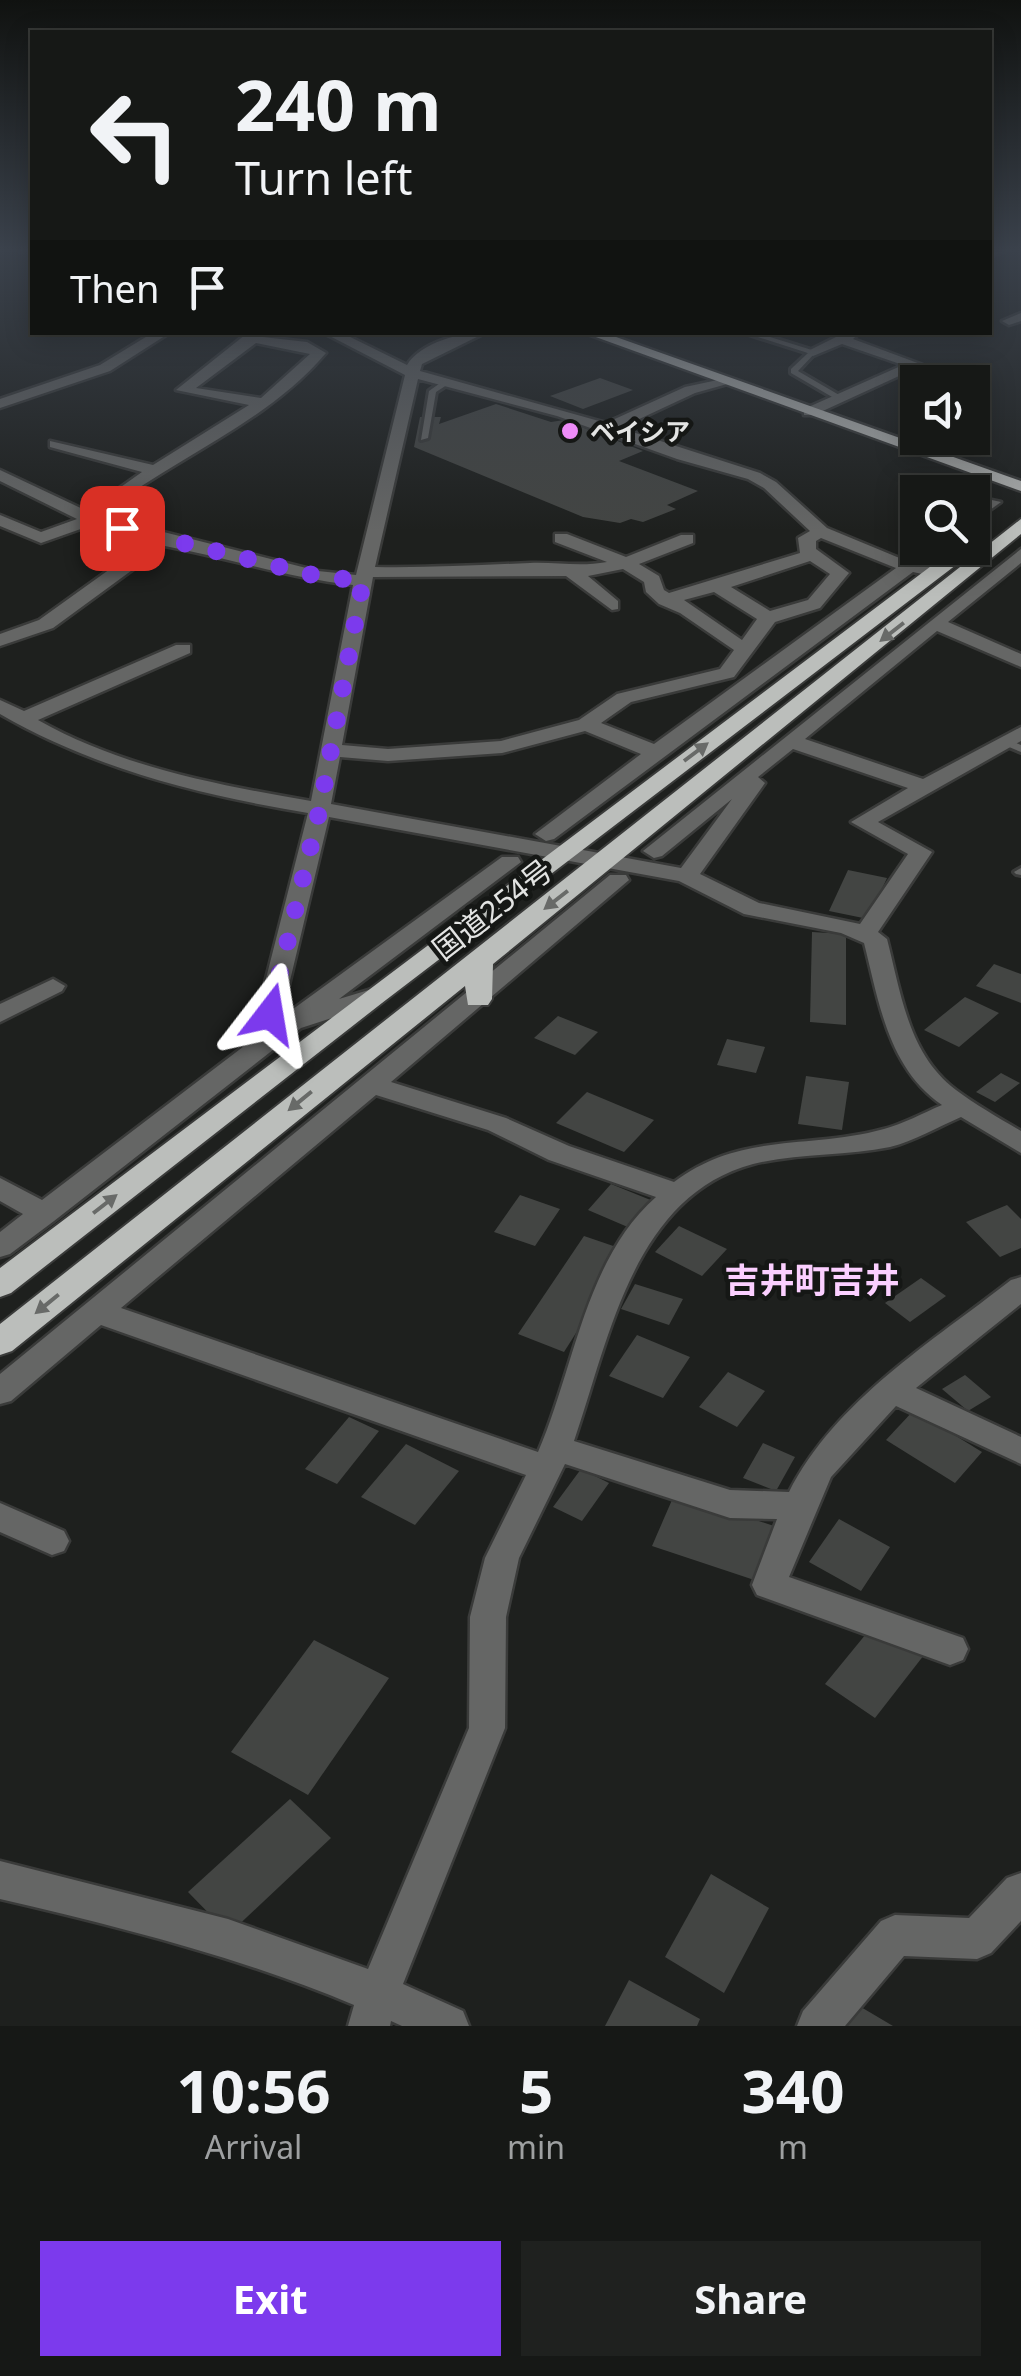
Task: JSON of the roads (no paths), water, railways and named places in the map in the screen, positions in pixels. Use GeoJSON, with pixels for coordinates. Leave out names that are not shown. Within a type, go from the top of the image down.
{"type":"FeatureCollection","features":[{"type":"Feature","properties":{"kind":"highway","name":"国道254号"},"geometry":{"type":"LineString","coordinates":[[990,548],[1021,504]]}},
{"type":"Feature","properties":{"kind":"highway","name":"国道254号"},"geometry":{"type":"LineString","coordinates":[[990,553],[1021,525]]}},
{"type":"Feature","properties":{"kind":"highway","name":"国道254号"},"geometry":{"type":"LineString","coordinates":[[0,1286],[372,997],[555,844],[650,786],[929,565]]}},
{"type":"Feature","properties":{"kind":"highway","name":"国道254号"},"geometry":{"type":"LineString","coordinates":[[0,1342],[480,960],[613,870],[976,565]]}},
{"type":"Feature","properties":{"kind":"highway"},"geometry":{"type":"LineString","coordinates":[[478,999],[480,960]]}},
{"type":"Feature","properties":{"kind":"main road"},"geometry":{"type":"LineString","coordinates":[[614,342],[1021,486]]}},
{"type":"Feature","properties":{"kind":"street"},"geometry":{"type":"LineString","coordinates":[[0,404],[105,368],[149,342]]}},
{"type":"Feature","properties":{"kind":"street"},"geometry":{"type":"LineString","coordinates":[[247,342],[183,390],[263,402]]}},
{"type":"Feature","properties":{"kind":"street"},"geometry":{"type":"LineString","coordinates":[[0,520],[41,538],[90,519],[101,505],[263,402],[319,353],[306,346],[276,342]]}},
{"type":"Feature","properties":{"kind":"street"},"geometry":{"type":"LineString","coordinates":[[306,346],[312,342]]}},
{"type":"Feature","properties":{"kind":"street"},"geometry":{"type":"LineString","coordinates":[[344,342],[412,374],[608,428],[669,452],[754,476],[770,484],[821,532],[909,567]]}},
{"type":"Feature","properties":{"kind":"street"},"geometry":{"type":"LineString","coordinates":[[372,997],[292,1022],[270,1014],[320,808],[365,576],[415,362],[458,342]]}},
{"type":"Feature","properties":{"kind":"street"},"geometry":{"type":"LineString","coordinates":[[813,352],[838,342]]}},
{"type":"Feature","properties":{"kind":"street"},"geometry":{"type":"LineString","coordinates":[[809,412],[916,365],[847,342]]}},
{"type":"Feature","properties":{"kind":"street"},"geometry":{"type":"LineString","coordinates":[[608,428],[690,390],[722,381]]}},
{"type":"Feature","properties":{"kind":"street"},"geometry":{"type":"LineString","coordinates":[[54,444],[157,471]]}},
{"type":"Feature","properties":{"kind":"street"},"geometry":{"type":"LineString","coordinates":[[0,476],[90,519],[317,576],[534,568],[571,571],[626,563],[688,539]]}},
{"type":"Feature","properties":{"kind":"street"},"geometry":{"type":"LineString","coordinates":[[331,750],[388,754],[502,747],[586,724],[624,698],[726,672],[768,618],[814,604],[840,573],[807,551],[807,538],[821,532]]}},
{"type":"Feature","properties":{"kind":"street"},"geometry":{"type":"LineString","coordinates":[[561,538],[626,563],[653,580],[655,592],[665,600],[689,610],[726,643],[745,648]]}},
{"type":"Feature","properties":{"kind":"street"},"geometry":{"type":"LineString","coordinates":[[0,640],[46,624],[162,540]]}},
{"type":"Feature","properties":{"kind":"street"},"geometry":{"type":"LineString","coordinates":[[665,600],[812,554]]}},
{"type":"Feature","properties":{"kind":"street"},"geometry":{"type":"LineString","coordinates":[[990,560],[1021,554]]}},
{"type":"Feature","properties":{"kind":"street"},"geometry":{"type":"LineString","coordinates":[[555,844],[659,749],[916,565]]}},
{"type":"Feature","properties":{"kind":"street"},"geometry":{"type":"LineString","coordinates":[[654,850],[740,766],[792,740],[936,624],[978,565]]}},
{"type":"Feature","properties":{"kind":"street"},"geometry":{"type":"LineString","coordinates":[[987,565],[1021,580]]}},
{"type":"Feature","properties":{"kind":"street"},"geometry":{"type":"LineString","coordinates":[[571,571],[612,605]]}},
{"type":"Feature","properties":{"kind":"street"},"geometry":{"type":"LineString","coordinates":[[715,585],[768,618]]}},
{"type":"Feature","properties":{"kind":"street"},"geometry":{"type":"LineString","coordinates":[[936,624],[1021,661]]}},
{"type":"Feature","properties":{"kind":"street"},"geometry":{"type":"LineString","coordinates":[[21,720],[183,649]]}},
{"type":"Feature","properties":{"kind":"street"},"geometry":{"type":"LineString","coordinates":[[0,706],[21,720],[112,762],[320,808],[555,844],[613,870],[687,876],[752,909],[865,933],[880,948],[906,1050],[945,1095],[1021,1144]]}},
{"type":"Feature","properties":{"kind":"street"},"geometry":{"type":"LineString","coordinates":[[586,724],[659,749]]}},
{"type":"Feature","properties":{"kind":"street"},"geometry":{"type":"LineString","coordinates":[[792,740],[926,787]]}},
{"type":"Feature","properties":{"kind":"street"},"geometry":{"type":"LineString","coordinates":[[865,933],[921,852],[862,822],[1016,741]]}},
{"type":"Feature","properties":{"kind":"street"},"geometry":{"type":"LineString","coordinates":[[650,786],[659,749]]}},
{"type":"Feature","properties":{"kind":"street"},"geometry":{"type":"LineString","coordinates":[[687,876],[754,783],[740,766]]}},
{"type":"Feature","properties":{"kind":"street"},"geometry":{"type":"LineString","coordinates":[[0,1246],[292,1022],[510,862]]}},
{"type":"Feature","properties":{"kind":"street"},"geometry":{"type":"LineString","coordinates":[[0,1392],[478,999],[613,870]]}},
{"type":"Feature","properties":{"kind":"street"},"geometry":{"type":"LineString","coordinates":[[0,1014],[53,986]]}},
{"type":"Feature","properties":{"kind":"street"},"geometry":{"type":"LineString","coordinates":[[374,1085],[497,1124],[559,1153],[675,1193]]}},
{"type":"Feature","properties":{"kind":"street"},"geometry":{"type":"LineString","coordinates":[[374,2009],[487,1728],[486,1655],[493,1591],[502,1558],[550,1458],[614,1281],[650,1220],[675,1193],[709,1170],[751,1155],[888,1138],[963,1106]]}},
{"type":"Feature","properties":{"kind":"street"},"geometry":{"type":"LineString","coordinates":[[0,1188],[44,1214]]}},
{"type":"Feature","properties":{"kind":"street"},"geometry":{"type":"LineString","coordinates":[[950,1649],[769,1586],[800,1506],[828,1454],[894,1392],[1021,1288]]}},
{"type":"Feature","properties":{"kind":"street"},"geometry":{"type":"LineString","coordinates":[[98,1312],[550,1458],[730,1504],[800,1506]]}},
{"type":"Feature","properties":{"kind":"street"},"geometry":{"type":"LineString","coordinates":[[894,1392],[1021,1451]]}},
{"type":"Feature","properties":{"kind":"street"},"geometry":{"type":"LineString","coordinates":[[0,1518],[52,1541]]}},
{"type":"Feature","properties":{"kind":"street"},"geometry":{"type":"LineString","coordinates":[[0,1880],[140,1911],[374,2009],[448,2026]]}},
{"type":"Feature","properties":{"kind":"street"},"geometry":{"type":"LineString","coordinates":[[818,2026],[895,1935],[977,1939],[1021,1892]]}},
{"type":"Feature","properties":{"kind":"lane"},"geometry":{"type":"LineString","coordinates":[[777,342],[813,352],[794,371],[842,398]]}},
{"type":"Feature","properties":{"kind":"lane"},"geometry":{"type":"LineString","coordinates":[[424,438],[432,396],[446,383]]}},
{"type":"Feature","properties":{"kind":"place","name":"ベイシア"},"geometry":{"type":"Point","coordinates":[570,431]}},
{"type":"Feature","properties":{"kind":"district","name":"吉井町吉井"},"geometry":{"type":"Point","coordinates":[812,1279]}}]}
